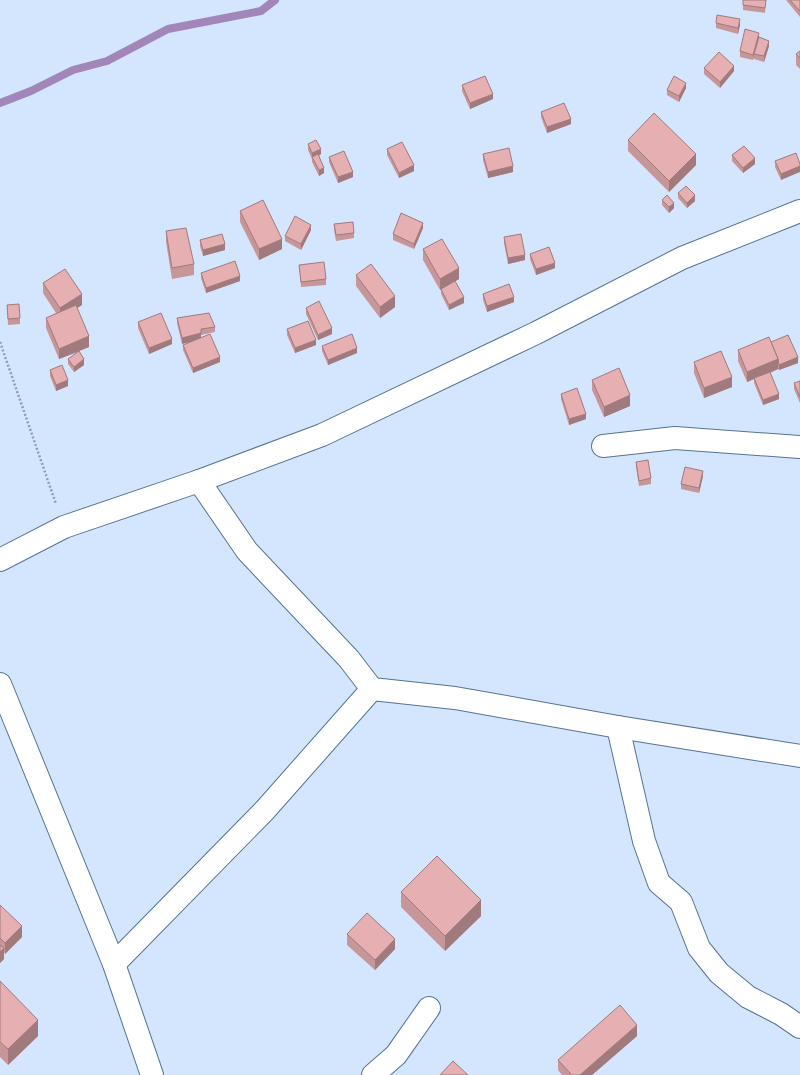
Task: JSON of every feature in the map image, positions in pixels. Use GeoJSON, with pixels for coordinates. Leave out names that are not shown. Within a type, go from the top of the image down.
{"type":"FeatureCollection","features":[{"type":"Feature","properties":{"kind":"street"},"geometry":{"type":"LineString","coordinates":[[0,560],[64,527],[199,481],[322,435],[536,333],[682,258],[800,211]]}},
{"type":"Feature","properties":{"kind":"street"},"geometry":{"type":"LineString","coordinates":[[603,446],[675,438],[800,447]]}},
{"type":"Feature","properties":{"kind":"street"},"geometry":{"type":"LineString","coordinates":[[199,481],[247,551],[349,659],[372,689],[455,698],[618,727],[800,756]]}},
{"type":"Feature","properties":{"kind":"street"},"geometry":{"type":"LineString","coordinates":[[0,684],[114,964],[152,1075]]}},
{"type":"Feature","properties":{"kind":"street"},"geometry":{"type":"LineString","coordinates":[[114,964],[265,810],[372,689]]}},
{"type":"Feature","properties":{"kind":"street"},"geometry":{"type":"LineString","coordinates":[[618,727],[644,841],[659,883],[681,902],[699,948],[719,973],[748,997],[781,1014],[800,1028]]}},
{"type":"Feature","properties":{"kind":"street"},"geometry":{"type":"LineString","coordinates":[[373,1075],[396,1055],[429,1008]]}},
{"type":"Feature","properties":{"kind":"path"},"geometry":{"type":"LineString","coordinates":[[0,342],[64,527]]}},
{"type":"Feature","properties":{"kind":"building"},"geometry":{"type":"Polygon","coordinates":[[[743,0],[766,0],[765,8],[743,5],[743,0]]]}},
{"type":"Feature","properties":{"kind":"building"},"geometry":{"type":"Polygon","coordinates":[[[790,0],[800,0],[800,11],[790,0]]]}},
{"type":"Feature","properties":{"kind":"building"},"geometry":{"type":"Polygon","coordinates":[[[717,15],[740,19],[738,28],[716,23],[717,15]]]}},
{"type":"Feature","properties":{"kind":"building"},"geometry":{"type":"Polygon","coordinates":[[[745,29],[759,33],[753,55],[740,51],[745,29]]]}},
{"type":"Feature","properties":{"kind":"building"},"geometry":{"type":"Polygon","coordinates":[[[759,37],[769,41],[764,56],[754,54],[759,37]]]}},
{"type":"Feature","properties":{"kind":"building"},"geometry":{"type":"Polygon","coordinates":[[[800,51],[800,58],[796,54],[800,51]]]}},
{"type":"Feature","properties":{"kind":"building"},"geometry":{"type":"Polygon","coordinates":[[[719,52],[734,66],[720,82],[704,68],[719,52]]]}},
{"type":"Feature","properties":{"kind":"building"},"geometry":{"type":"Polygon","coordinates":[[[485,76],[493,94],[470,103],[462,85],[485,76]]]}},
{"type":"Feature","properties":{"kind":"building"},"geometry":{"type":"Polygon","coordinates":[[[674,76],[686,83],[679,96],[667,90],[674,76]]]}},
{"type":"Feature","properties":{"kind":"building"},"geometry":{"type":"Polygon","coordinates":[[[564,103],[571,119],[547,127],[541,112],[564,103]]]}},
{"type":"Feature","properties":{"kind":"building"},"geometry":{"type":"Polygon","coordinates":[[[654,113],[696,154],[669,181],[628,140],[654,113]]]}},
{"type":"Feature","properties":{"kind":"building"},"geometry":{"type":"Polygon","coordinates":[[[316,140],[321,149],[312,153],[308,144],[316,140]]]}},
{"type":"Feature","properties":{"kind":"building"},"geometry":{"type":"Polygon","coordinates":[[[402,142],[414,165],[399,173],[387,149],[402,142]]]}},
{"type":"Feature","properties":{"kind":"building"},"geometry":{"type":"Polygon","coordinates":[[[744,146],[755,158],[743,168],[732,155],[744,146]]]}},
{"type":"Feature","properties":{"kind":"building"},"geometry":{"type":"Polygon","coordinates":[[[509,148],[513,166],[488,172],[483,154],[509,148]]]}},
{"type":"Feature","properties":{"kind":"building"},"geometry":{"type":"Polygon","coordinates":[[[344,151],[353,172],[338,177],[329,157],[344,151]]]}},
{"type":"Feature","properties":{"kind":"building"},"geometry":{"type":"Polygon","coordinates":[[[796,153],[800,166],[781,174],[775,161],[796,153]]]}},
{"type":"Feature","properties":{"kind":"building"},"geometry":{"type":"Polygon","coordinates":[[[318,154],[324,168],[319,170],[312,157],[318,154]]]}},
{"type":"Feature","properties":{"kind":"building"},"geometry":{"type":"Polygon","coordinates":[[[686,186],[695,195],[687,203],[678,193],[686,186]]]}},
{"type":"Feature","properties":{"kind":"building"},"geometry":{"type":"Polygon","coordinates":[[[667,195],[674,203],[669,207],[662,200],[667,195]]]}},
{"type":"Feature","properties":{"kind":"building"},"geometry":{"type":"Polygon","coordinates":[[[263,200],[282,239],[259,249],[240,211],[263,200]]]}},
{"type":"Feature","properties":{"kind":"building"},"geometry":{"type":"Polygon","coordinates":[[[401,213],[423,223],[414,244],[393,234],[401,213]]]}},
{"type":"Feature","properties":{"kind":"building"},"geometry":{"type":"Polygon","coordinates":[[[295,216],[311,225],[301,244],[285,236],[295,216]]]}},
{"type":"Feature","properties":{"kind":"building"},"geometry":{"type":"Polygon","coordinates":[[[353,222],[354,233],[336,235],[334,224],[353,222]]]}},
{"type":"Feature","properties":{"kind":"building"},"geometry":{"type":"Polygon","coordinates":[[[186,228],[194,264],[172,268],[166,231],[186,228]]]}},
{"type":"Feature","properties":{"kind":"building"},"geometry":{"type":"Polygon","coordinates":[[[222,234],[225,244],[203,250],[200,240],[222,234]]]}},
{"type":"Feature","properties":{"kind":"building"},"geometry":{"type":"Polygon","coordinates":[[[521,234],[525,255],[508,258],[504,237],[521,234]]]}},
{"type":"Feature","properties":{"kind":"building"},"geometry":{"type":"Polygon","coordinates":[[[442,239],[459,268],[440,279],[423,249],[442,239]]]}},
{"type":"Feature","properties":{"kind":"building"},"geometry":{"type":"Polygon","coordinates":[[[549,247],[555,263],[536,269],[530,254],[549,247]]]}},
{"type":"Feature","properties":{"kind":"building"},"geometry":{"type":"Polygon","coordinates":[[[235,261],[240,276],[206,288],[201,273],[235,261]]]}},
{"type":"Feature","properties":{"kind":"building"},"geometry":{"type":"Polygon","coordinates":[[[324,262],[326,279],[301,282],[299,265],[324,262]]]}},
{"type":"Feature","properties":{"kind":"building"},"geometry":{"type":"Polygon","coordinates":[[[371,264],[395,296],[380,307],[356,275],[371,264]]]}},
{"type":"Feature","properties":{"kind":"building"},"geometry":{"type":"Polygon","coordinates":[[[65,269],[82,294],[60,308],[43,283],[65,269]]]}},
{"type":"Feature","properties":{"kind":"building"},"geometry":{"type":"Polygon","coordinates":[[[455,281],[464,297],[449,305],[441,289],[455,281]]]}},
{"type":"Feature","properties":{"kind":"building"},"geometry":{"type":"Polygon","coordinates":[[[509,284],[514,297],[487,306],[483,294],[509,284]]]}},
{"type":"Feature","properties":{"kind":"building"},"geometry":{"type":"Polygon","coordinates":[[[319,301],[332,328],[318,335],[306,308],[319,301]]]}},
{"type":"Feature","properties":{"kind":"building"},"geometry":{"type":"Polygon","coordinates":[[[19,304],[20,318],[8,319],[7,305],[19,304]]]}},
{"type":"Feature","properties":{"kind":"building"},"geometry":{"type":"Polygon","coordinates":[[[76,305],[89,336],[59,349],[46,318],[76,305]]]}},
{"type":"Feature","properties":{"kind":"building"},"geometry":{"type":"Polygon","coordinates":[[[161,313],[172,339],[149,348],[138,322],[161,313]]]}},
{"type":"Feature","properties":{"kind":"building"},"geometry":{"type":"Polygon","coordinates":[[[209,313],[215,327],[201,329],[201,333],[182,338],[177,318],[209,313]]]}},
{"type":"Feature","properties":{"kind":"building"},"geometry":{"type":"Polygon","coordinates":[[[308,321],[316,340],[295,348],[287,329],[308,321]]]}},
{"type":"Feature","properties":{"kind":"building"},"geometry":{"type":"Polygon","coordinates":[[[210,334],[220,357],[193,368],[183,345],[210,334]]]}},
{"type":"Feature","properties":{"kind":"building"},"geometry":{"type":"Polygon","coordinates":[[[352,334],[357,348],[328,360],[322,346],[352,334]]]}},
{"type":"Feature","properties":{"kind":"building"},"geometry":{"type":"Polygon","coordinates":[[[788,335],[798,357],[779,365],[771,342],[788,335]]]}},
{"type":"Feature","properties":{"kind":"building"},"geometry":{"type":"Polygon","coordinates":[[[769,337],[778,359],[747,372],[738,350],[769,337]]]}},
{"type":"Feature","properties":{"kind":"building"},"geometry":{"type":"Polygon","coordinates":[[[79,351],[84,359],[74,367],[68,359],[79,351]]]}},
{"type":"Feature","properties":{"kind":"building"},"geometry":{"type":"Polygon","coordinates":[[[721,351],[732,377],[704,388],[694,362],[721,351]]]}},
{"type":"Feature","properties":{"kind":"building"},"geometry":{"type":"Polygon","coordinates":[[[62,365],[68,380],[56,385],[50,370],[62,365]]]}},
{"type":"Feature","properties":{"kind":"building"},"geometry":{"type":"Polygon","coordinates":[[[619,368],[630,395],[604,407],[592,380],[619,368]]]}},
{"type":"Feature","properties":{"kind":"building"},"geometry":{"type":"Polygon","coordinates":[[[770,372],[779,394],[763,400],[754,378],[770,372]]]}},
{"type":"Feature","properties":{"kind":"building"},"geometry":{"type":"Polygon","coordinates":[[[800,381],[800,397],[794,383],[800,381]]]}},
{"type":"Feature","properties":{"kind":"building"},"geometry":{"type":"Polygon","coordinates":[[[577,388],[586,414],[569,419],[561,394],[577,388]]]}},
{"type":"Feature","properties":{"kind":"building"},"geometry":{"type":"Polygon","coordinates":[[[648,460],[651,478],[639,481],[636,462],[648,460]]]}},
{"type":"Feature","properties":{"kind":"building"},"geometry":{"type":"Polygon","coordinates":[[[685,467],[703,471],[699,488],[681,484],[685,467]]]}},
{"type":"Feature","properties":{"kind":"building"},"geometry":{"type":"Polygon","coordinates":[[[437,856],[481,900],[445,936],[401,892],[437,856]]]}},
{"type":"Feature","properties":{"kind":"building"},"geometry":{"type":"Polygon","coordinates":[[[0,905],[22,926],[5,943],[0,938],[0,905]]]}},
{"type":"Feature","properties":{"kind":"building"},"geometry":{"type":"Polygon","coordinates":[[[367,913],[395,939],[375,960],[347,934],[367,913]]]}},
{"type":"Feature","properties":{"kind":"building"},"geometry":{"type":"Polygon","coordinates":[[[0,945],[4,948],[0,952],[0,945]]]}},
{"type":"Feature","properties":{"kind":"building"},"geometry":{"type":"Polygon","coordinates":[[[0,981],[38,1020],[8,1049],[0,1042],[0,981]]]}},
{"type":"Feature","properties":{"kind":"building"},"geometry":{"type":"Polygon","coordinates":[[[620,1005],[637,1025],[580,1075],[572,1075],[558,1060],[620,1005]]]}},
{"type":"Feature","properties":{"kind":"building"},"geometry":{"type":"Polygon","coordinates":[[[453,1061],[468,1075],[440,1075],[453,1061]]]}},
{"type":"Feature","properties":{"kind":"waterway"},"geometry":{"type":"LineString","coordinates":[[0,103],[31,91],[73,70],[107,61],[168,29],[261,11],[275,0]]}}]}
